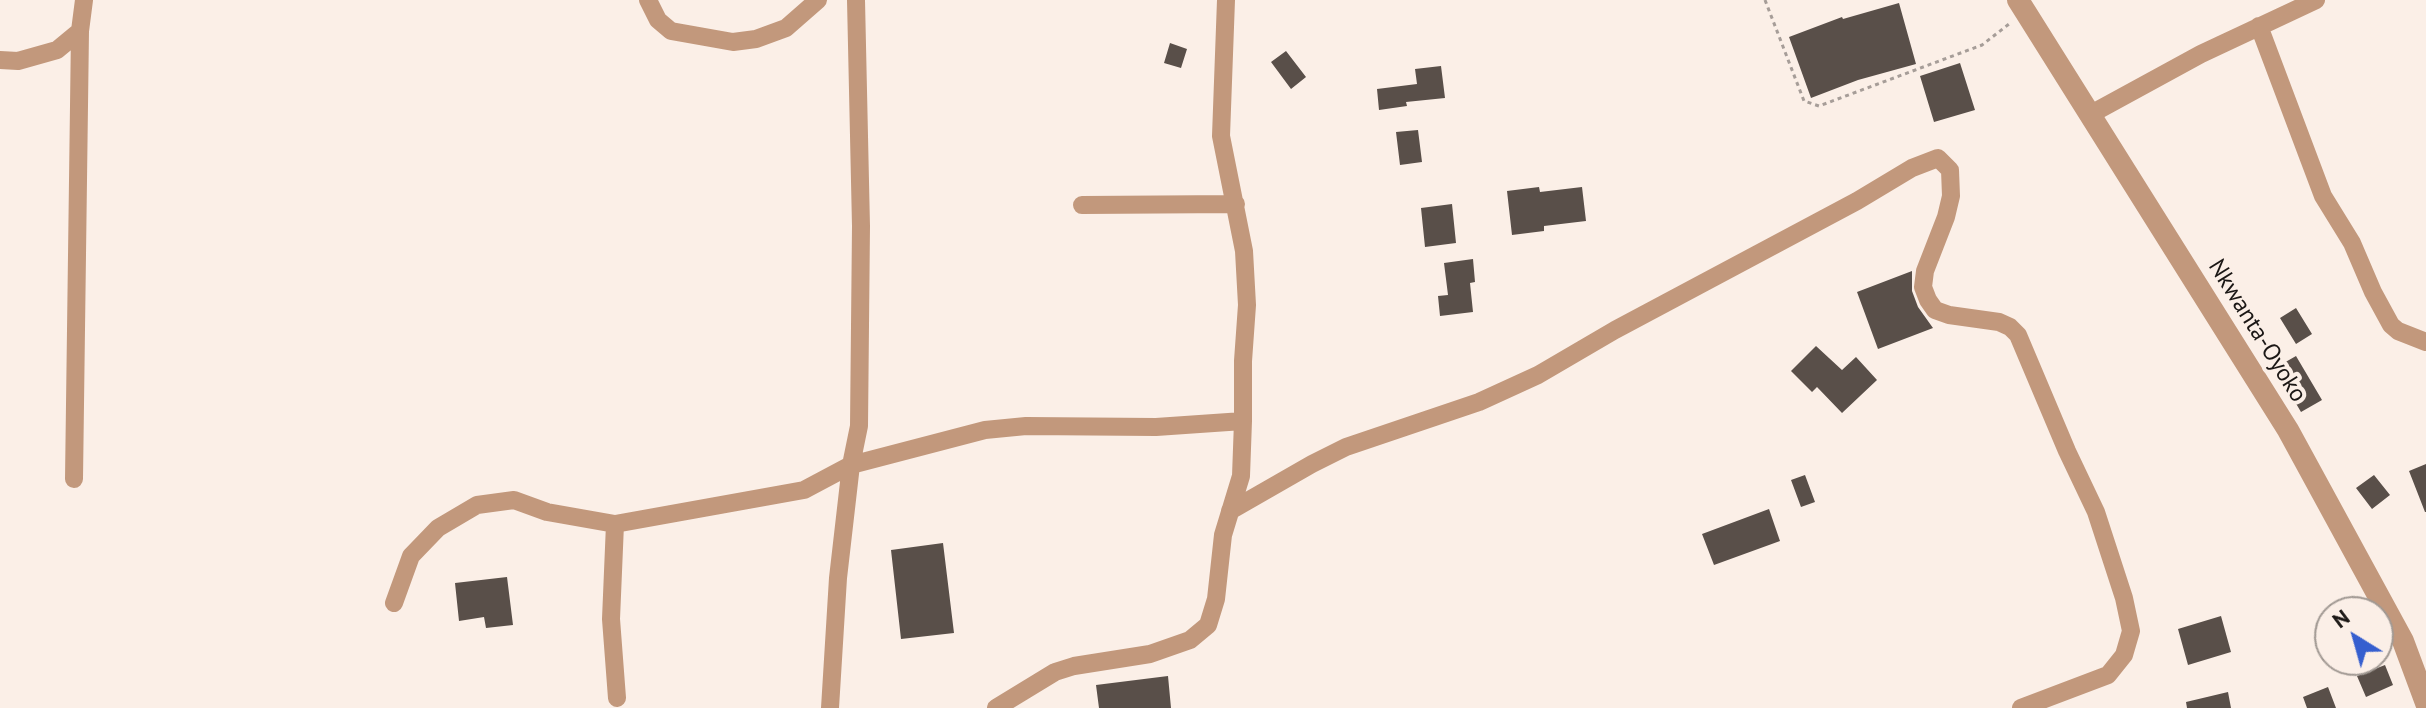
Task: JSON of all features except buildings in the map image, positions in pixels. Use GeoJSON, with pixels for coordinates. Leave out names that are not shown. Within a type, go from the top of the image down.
{"type":"FeatureCollection","features":[{"type":"Feature","properties":{"kind":"street"},"geometry":{"type":"LineString","coordinates":[[74,479],[80,31],[84,0]]}},
{"type":"Feature","properties":{"kind":"street"},"geometry":{"type":"LineString","coordinates":[[648,0],[658,20],[671,31],[733,42],[756,39],[786,28],[818,0]]}},
{"type":"Feature","properties":{"kind":"street"},"geometry":{"type":"LineString","coordinates":[[830,708],[833,634],[851,465],[859,426],[861,226],[856,0]]}},
{"type":"Feature","properties":{"kind":"street"},"geometry":{"type":"LineString","coordinates":[[996,708],[1055,672],[1150,654],[1190,640],[1208,625],[1216,599],[1223,535],[1241,476],[1247,305],[1244,251],[1221,136],[1226,0]]}},
{"type":"Feature","properties":{"kind":"street"},"geometry":{"type":"LineString","coordinates":[[2091,114],[2259,26],[2316,0]]}},
{"type":"Feature","properties":{"kind":"street","name":"Nkwanta-Oyoko"},"geometry":{"type":"LineString","coordinates":[[2022,6],[2222,321],[2309,466],[2403,641],[2426,703]]}},
{"type":"Feature","properties":{"kind":"street"},"geometry":{"type":"LineString","coordinates":[[2259,26],[2323,196],[2352,243],[2373,292],[2391,325],[2426,342]]}},
{"type":"Feature","properties":{"kind":"street"},"geometry":{"type":"LineString","coordinates":[[0,60],[18,61],[57,50],[80,31]]}},
{"type":"Feature","properties":{"kind":"street"},"geometry":{"type":"LineString","coordinates":[[1230,511],[1346,447],[1479,402],[1538,375],[1912,168],[1938,158],[1950,170],[1951,196],[1925,271],[1923,287],[1928,300],[1935,310],[1999,322],[2018,335],[2096,512],[2124,598],[2131,631],[2124,655],[2108,675],[2021,708]]}},
{"type":"Feature","properties":{"kind":"street"},"geometry":{"type":"LineString","coordinates":[[1082,205],[1236,204]]}},
{"type":"Feature","properties":{"kind":"street"},"geometry":{"type":"LineString","coordinates":[[394,603],[411,556],[438,528],[477,505],[514,500],[547,512],[615,524],[804,490],[851,465],[985,430],[1026,426],[1156,427],[1243,421]]}},
{"type":"Feature","properties":{"kind":"street"},"geometry":{"type":"LineString","coordinates":[[615,524],[611,619],[617,698]]}},
{"type":"Feature","properties":{"kind":"street"},"geometry":{"type":"LineString","coordinates":[[1021,708],[1032,686]]}},
{"type":"Feature","properties":{"kind":"path"},"geometry":{"type":"LineString","coordinates":[[1765,0],[1804,101],[1819,106],[1982,45],[2022,6]]}}]}
